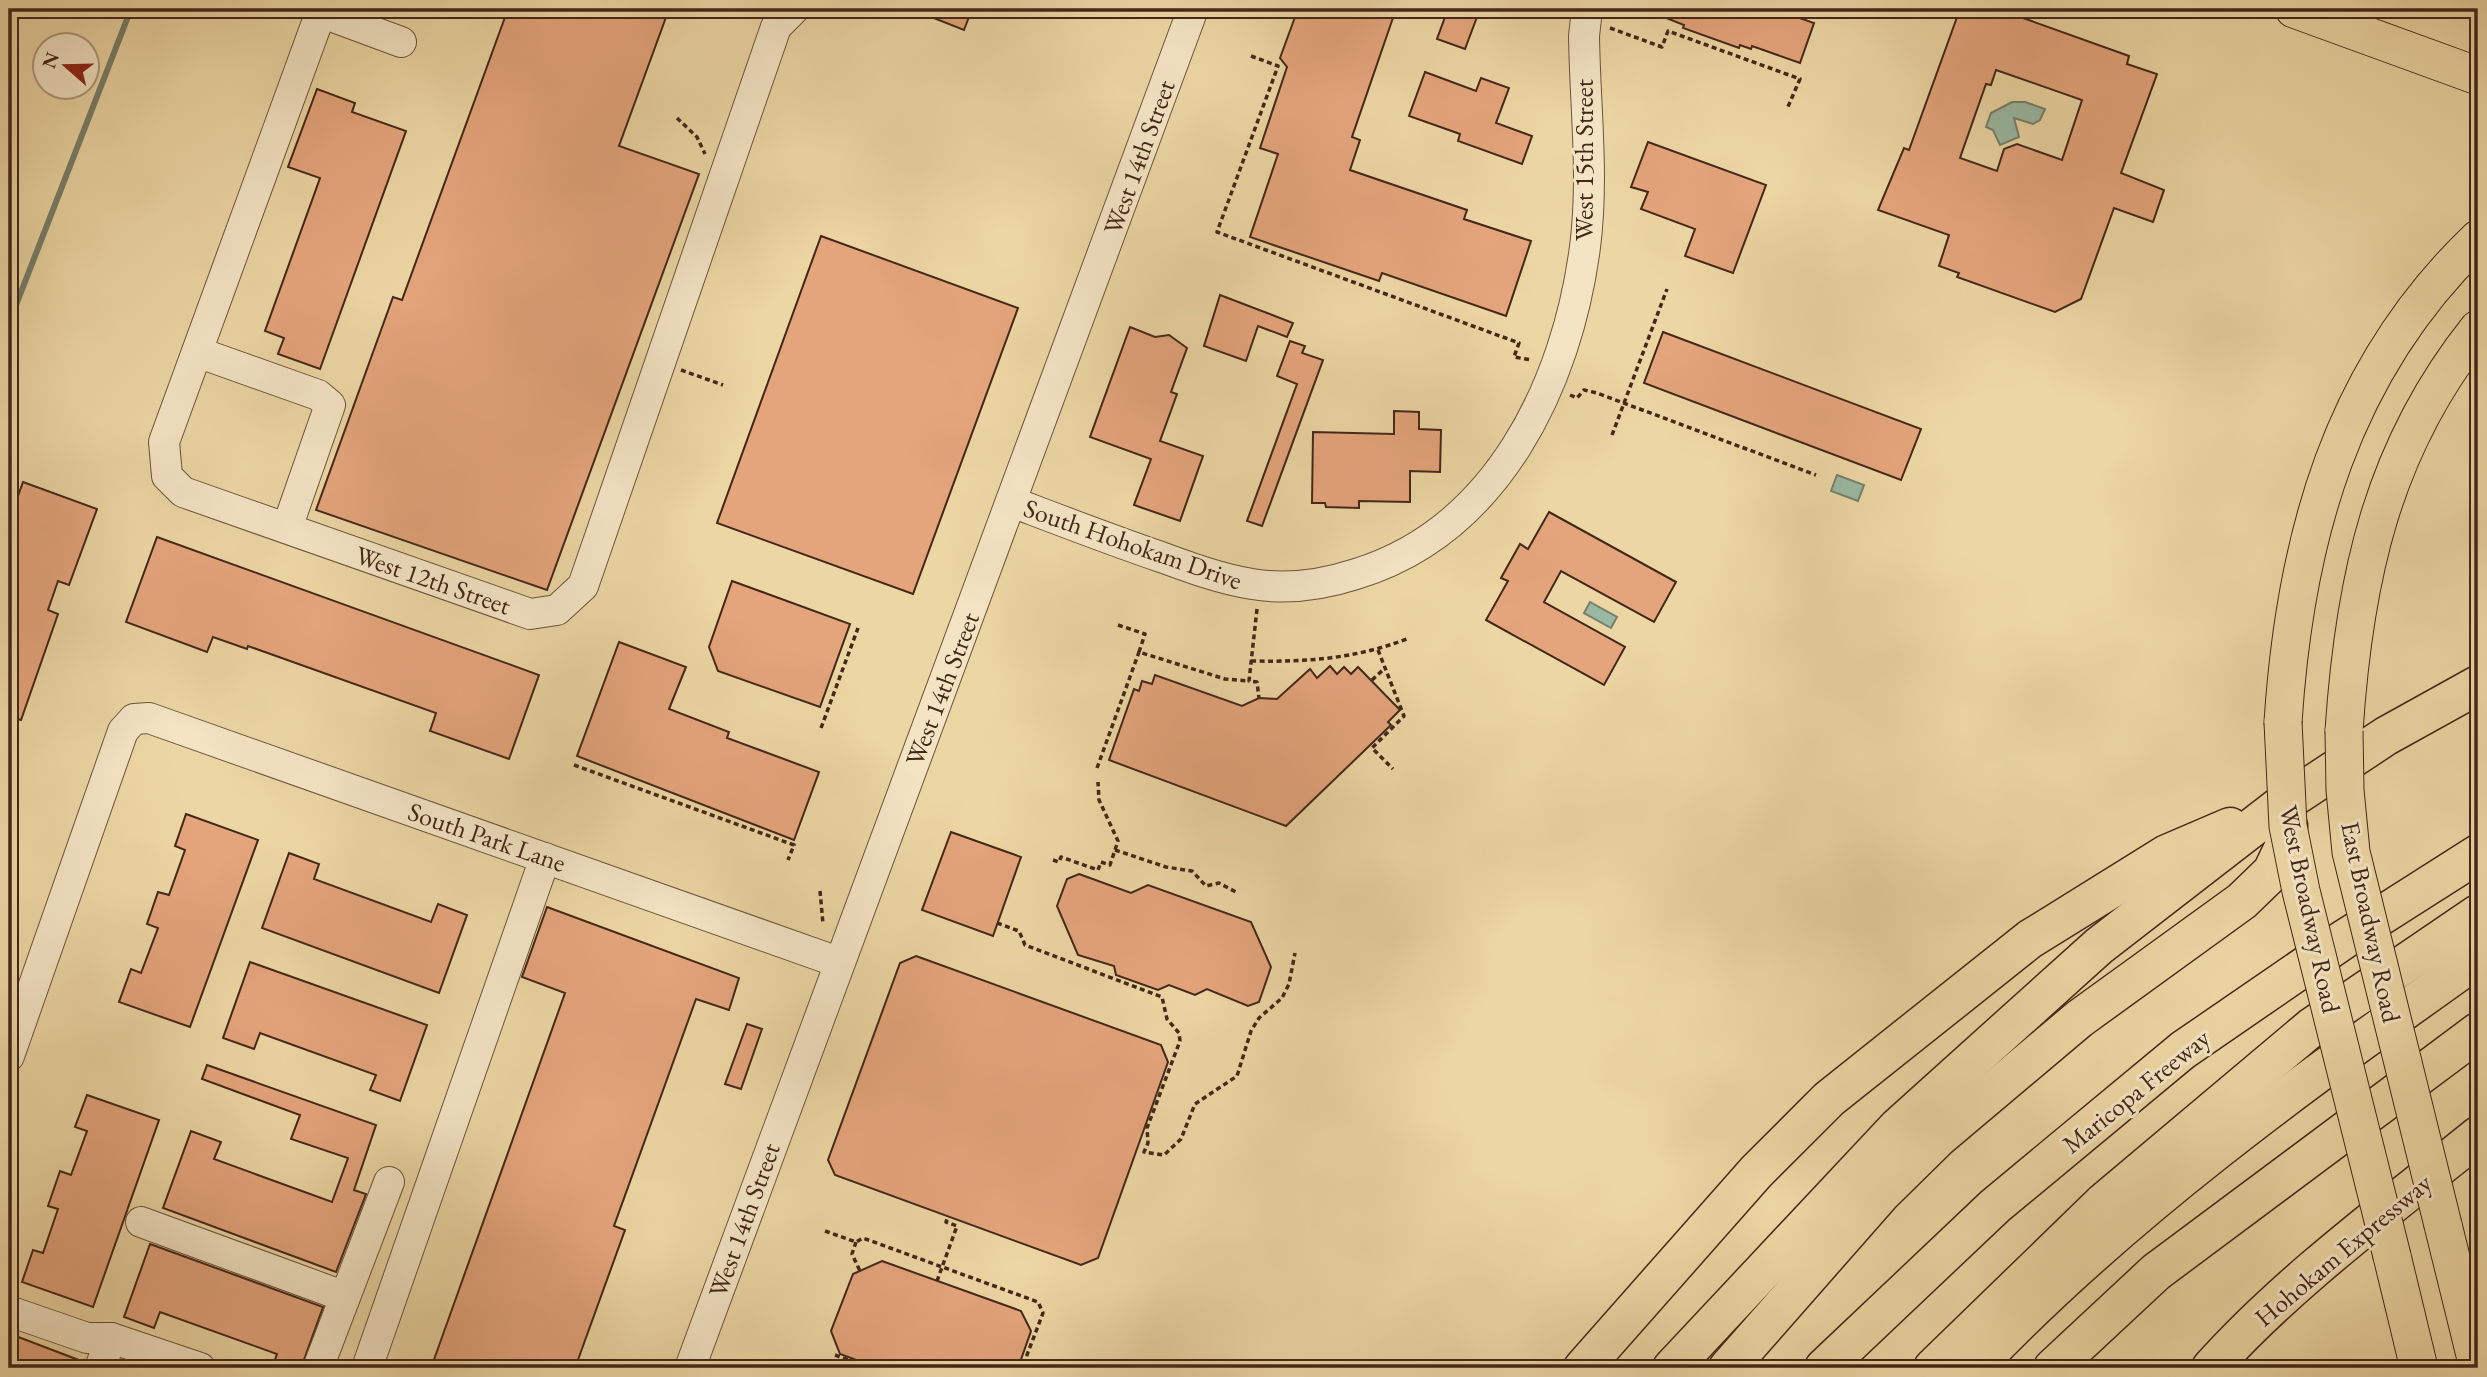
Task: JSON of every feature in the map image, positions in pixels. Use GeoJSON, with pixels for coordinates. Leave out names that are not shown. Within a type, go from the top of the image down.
{"type":"FeatureCollection","features":[{"type":"Feature","properties":{"kind":"highway"},"geometry":{"type":"LineString","coordinates":[[1671,1368],[1898,1127],[2099,946],[2284,816],[2386,736],[2478,685]]}},
{"type":"Feature","properties":{"kind":"highway"},"geometry":{"type":"LineString","coordinates":[[1583,1368],[1756,1172],[1829,1099],[1895,1044],[2030,939],[2156,861],[2284,816]]}},
{"type":"Feature","properties":{"kind":"highway"},"geometry":{"type":"LineString","coordinates":[[1728,1368],[1881,1194],[1939,1137],[2079,1018],[2242,901],[2272,872],[2283,849],[2284,816]]}},
{"type":"Feature","properties":{"kind":"highway","name":"Maricopa Freeway"},"geometry":{"type":"LineString","coordinates":[[1824,1368],[1994,1206],[2183,1050],[2346,938],[2478,854]]}},
{"type":"Feature","properties":{"kind":"highway"},"geometry":{"type":"LineString","coordinates":[[1933,1368],[2104,1202],[2312,1027],[2478,914]]}},
{"type":"Feature","properties":{"kind":"highway"},"geometry":{"type":"LineString","coordinates":[[1974,1368],[2128,1224],[2312,1076],[2478,958]]}},
{"type":"Feature","properties":{"kind":"highway"},"geometry":{"type":"LineString","coordinates":[[2053,1368],[2155,1272],[2478,1032]]}},
{"type":"Feature","properties":{"kind":"highway","name":"Hohokam Expressway"},"geometry":{"type":"LineString","coordinates":[[2211,1368],[2230,1347],[2336,1252],[2478,1136]]}},
{"type":"Feature","properties":{"kind":"main road"},"geometry":{"type":"LineString","coordinates":[[2294,9],[2474,77]]}},
{"type":"Feature","properties":{"kind":"main road","name":"West Broadway Road"},"geometry":{"type":"LineString","coordinates":[[2419,1368],[2284,816],[2283,722],[2287,657],[2305,552],[2322,487],[2342,437],[2388,348],[2441,278],[2478,239]]}},
{"type":"Feature","properties":{"kind":"main road","name":"East Broadway Road"},"geometry":{"type":"LineString","coordinates":[[2478,329],[2421,411],[2388,485],[2372,534],[2358,600],[2344,730],[2345,790],[2351,852],[2478,1367]]}},
{"type":"Feature","properties":{"kind":"street","name":"West 12th Street"},"geometry":{"type":"LineString","coordinates":[[321,10],[164,442],[167,475],[183,492],[530,614],[557,610],[583,586],[776,27],[794,9]]}},
{"type":"Feature","properties":{"kind":"street","name":"West 14th Street"},"geometry":{"type":"LineString","coordinates":[[690,1368],[838,962],[1012,502],[1193,9]]}},
{"type":"Feature","properties":{"kind":"street"},"geometry":{"type":"LineString","coordinates":[[321,10],[401,42]]}},
{"type":"Feature","properties":{"kind":"street","name":"West 15th Street"},"geometry":{"type":"LineString","coordinates":[[1377,568],[1412,553],[1475,503],[1506,464],[1547,385],[1574,304],[1585,248],[1588,158],[1584,36],[1596,17]]}},
{"type":"Feature","properties":{"kind":"street"},"geometry":{"type":"LineString","coordinates":[[197,352],[318,395],[330,405],[287,528]]}},
{"type":"Feature","properties":{"kind":"street","name":"South Hohokam Drive"},"geometry":{"type":"LineString","coordinates":[[1012,502],[1213,576],[1253,585],[1294,587],[1334,581],[1377,568]]}},
{"type":"Feature","properties":{"kind":"street","name":"South Park Lane"},"geometry":{"type":"LineString","coordinates":[[9,1056],[120,741],[134,719],[149,718],[838,962]]}},
{"type":"Feature","properties":{"kind":"street"},"geometry":{"type":"LineString","coordinates":[[367,1368],[545,858]]}},
{"type":"Feature","properties":{"kind":"street"},"geometry":{"type":"LineString","coordinates":[[318,1368],[343,1296],[389,1182]]}},
{"type":"Feature","properties":{"kind":"street"},"geometry":{"type":"LineString","coordinates":[[141,1222],[343,1296]]}},
{"type":"Feature","properties":{"kind":"street"},"geometry":{"type":"LineString","coordinates":[[9,1311],[87,1338],[111,1338],[200,1368]]}},
{"type":"Feature","properties":{"kind":"street"},"geometry":{"type":"LineString","coordinates":[[100,1368],[111,1338]]}},
{"type":"Feature","properties":{"kind":"path"},"geometry":{"type":"LineString","coordinates":[[1827,9],[1850,17]]}},
{"type":"Feature","properties":{"kind":"path"},"geometry":{"type":"LineString","coordinates":[[1596,17],[1662,47],[1668,31],[1800,79],[1787,109]]}},
{"type":"Feature","properties":{"kind":"path"},"geometry":{"type":"LineString","coordinates":[[1251,56],[1278,66],[1217,232],[1519,343],[1514,356],[1532,360]]}},
{"type":"Feature","properties":{"kind":"path"},"geometry":{"type":"LineString","coordinates":[[677,118],[697,137],[708,164]]}},
{"type":"Feature","properties":{"kind":"path"},"geometry":{"type":"LineString","coordinates":[[1612,435],[1667,289]]}},
{"type":"Feature","properties":{"kind":"path"},"geometry":{"type":"LineString","coordinates":[[689,373],[723,385]]}},
{"type":"Feature","properties":{"kind":"path"},"geometry":{"type":"LineString","coordinates":[[1565,394],[1577,398],[1584,390],[1816,475]]}},
{"type":"Feature","properties":{"kind":"path"},"geometry":{"type":"LineString","coordinates":[[1249,681],[1257,603]]}},
{"type":"Feature","properties":{"kind":"path"},"geometry":{"type":"LineString","coordinates":[[1097,768],[1145,634],[1118,625]]}},
{"type":"Feature","properties":{"kind":"path"},"geometry":{"type":"LineString","coordinates":[[821,728],[858,628]]}},
{"type":"Feature","properties":{"kind":"path"},"geometry":{"type":"LineString","coordinates":[[1251,662],[1313,662],[1378,650],[1407,639]]}},
{"type":"Feature","properties":{"kind":"path"},"geometry":{"type":"LineString","coordinates":[[1378,650],[1404,716],[1372,748],[1394,769]]}},
{"type":"Feature","properties":{"kind":"path"},"geometry":{"type":"LineString","coordinates":[[1139,652],[1225,680],[1258,682],[1259,698]]}},
{"type":"Feature","properties":{"kind":"path"},"geometry":{"type":"LineString","coordinates":[[1372,680],[1385,668]]}},
{"type":"Feature","properties":{"kind":"path"},"geometry":{"type":"LineString","coordinates":[[574,765],[794,845],[788,860]]}},
{"type":"Feature","properties":{"kind":"path"},"geometry":{"type":"LineString","coordinates":[[1053,860],[1059,862],[1061,858],[1098,870],[1101,862],[1110,865],[1118,841],[1099,800],[1098,782]]}},
{"type":"Feature","properties":{"kind":"path"},"geometry":{"type":"LineString","coordinates":[[1115,850],[1136,859],[1192,871],[1206,886],[1219,883],[1236,892]]}},
{"type":"Feature","properties":{"kind":"path"},"geometry":{"type":"LineString","coordinates":[[820,891],[823,924]]}},
{"type":"Feature","properties":{"kind":"path"},"geometry":{"type":"LineString","coordinates":[[997,923],[1019,931],[1025,945],[1162,998],[1167,1019],[1179,1033],[1180,1041],[1146,1128],[1148,1143],[1144,1152],[1164,1155],[1181,1139],[1195,1104],[1237,1076],[1251,1031],[1259,1018],[1282,998],[1289,984],[1295,953]]}},
{"type":"Feature","properties":{"kind":"path"},"geometry":{"type":"LineString","coordinates":[[937,1281],[957,1226],[946,1222],[948,1216]]}},
{"type":"Feature","properties":{"kind":"path"},"geometry":{"type":"LineString","coordinates":[[825,1231],[856,1242]]}},
{"type":"Feature","properties":{"kind":"path"},"geometry":{"type":"LineString","coordinates":[[860,1271],[852,1254],[856,1242],[863,1238],[1031,1299],[1042,1307],[1043,1313],[1021,1368]]}},
{"type":"Feature","properties":{"kind":"path"},"geometry":{"type":"LineString","coordinates":[[835,1355],[870,1368]]}},
{"type":"Feature","properties":{"kind":"shaded area"},"geometry":{"type":"Polygon","coordinates":[[[2012,102],[2025,102],[2045,109],[2040,120],[2033,124],[2014,118],[2019,137],[2000,145],[1993,130],[1986,127],[1991,113],[2012,102]]]}},
{"type":"Feature","properties":{"kind":"shaded area"},"geometry":{"type":"Polygon","coordinates":[[[1837,475],[1864,485],[1858,501],[1831,491],[1837,475]]]}},
{"type":"Feature","properties":{"kind":"shaded area"},"geometry":{"type":"Polygon","coordinates":[[[1590,602],[1617,617],[1611,628],[1584,613],[1590,602]]]}},
{"type":"Feature","properties":{"kind":"building"},"geometry":{"type":"Polygon","coordinates":[[[508,9],[669,9],[619,146],[699,174],[547,590],[316,510],[393,297],[402,300],[508,9]]]}},
{"type":"Feature","properties":{"kind":"building"},"geometry":{"type":"Polygon","coordinates":[[[911,9],[972,9],[964,30],[911,9]]]}},
{"type":"Feature","properties":{"kind":"building"},"geometry":{"type":"Polygon","coordinates":[[[1298,9],[1396,9],[1352,137],[1360,140],[1350,170],[1467,210],[1464,219],[1531,241],[1506,316],[1382,273],[1379,281],[1250,237],[1278,154],[1260,148],[1287,67],[1280,58],[1298,9]]]}},
{"type":"Feature","properties":{"kind":"building"},"geometry":{"type":"Polygon","coordinates":[[[1448,9],[1480,9],[1465,49],[1437,39],[1448,9]]]}},
{"type":"Feature","properties":{"kind":"building"},"geometry":{"type":"Polygon","coordinates":[[[1644,9],[1774,9],[1814,23],[1800,63],[1752,46],[1751,49],[1740,45],[1739,48],[1683,28],[1684,25],[1644,9]]]}},
{"type":"Feature","properties":{"kind":"building"},"geometry":{"type":"Polygon","coordinates":[[[1960,9],[1998,9],[2129,56],[2127,64],[2157,74],[2121,173],[2164,190],[2153,222],[2114,208],[2081,299],[2055,312],[1957,277],[1959,273],[1939,266],[1949,235],[1878,210],[1904,148],[1909,150],[1960,9]],[[1996,70],[1991,85],[1986,84],[1960,158],[1997,171],[2004,149],[2017,144],[2062,160],[2082,100],[1996,70]]]}},
{"type":"Feature","properties":{"kind":"building"},"geometry":{"type":"Polygon","coordinates":[[[1425,72],[1476,91],[1481,78],[1509,88],[1496,123],[1532,136],[1522,164],[1458,141],[1460,134],[1409,116],[1425,72]]]}},
{"type":"Feature","properties":{"kind":"building"},"geometry":{"type":"Polygon","coordinates":[[[317,89],[355,103],[352,112],[406,131],[320,369],[278,354],[284,338],[265,331],[320,178],[288,167],[317,89]]]}},
{"type":"Feature","properties":{"kind":"building"},"geometry":{"type":"Polygon","coordinates":[[[1648,142],[1766,185],[1733,273],[1685,256],[1695,229],[1641,209],[1648,192],[1631,187],[1648,142]]]}},
{"type":"Feature","properties":{"kind":"building"},"geometry":{"type":"Polygon","coordinates":[[[821,236],[1018,308],[913,594],[717,523],[821,236]]]}},
{"type":"Feature","properties":{"kind":"building"},"geometry":{"type":"Polygon","coordinates":[[[1220,295],[1293,323],[1287,337],[1258,326],[1246,361],[1204,346],[1220,295]]]}},
{"type":"Feature","properties":{"kind":"building"},"geometry":{"type":"Polygon","coordinates":[[[1130,327],[1155,337],[1169,335],[1187,348],[1171,392],[1177,394],[1160,441],[1203,456],[1180,521],[1134,505],[1151,459],[1090,437],[1130,327]]]}},
{"type":"Feature","properties":{"kind":"building"},"geometry":{"type":"Polygon","coordinates":[[[1663,332],[1921,429],[1901,480],[1644,383],[1663,332]]]}},
{"type":"Feature","properties":{"kind":"building"},"geometry":{"type":"Polygon","coordinates":[[[1290,341],[1305,346],[1302,353],[1323,360],[1262,526],[1247,521],[1297,384],[1277,376],[1290,341]]]}},
{"type":"Feature","properties":{"kind":"building"},"geometry":{"type":"Polygon","coordinates":[[[1394,411],[1419,412],[1419,429],[1441,430],[1440,472],[1410,471],[1410,502],[1359,501],[1359,508],[1326,507],[1325,503],[1312,503],[1313,432],[1394,434],[1394,411]]]}},
{"type":"Feature","properties":{"kind":"building"},"geometry":{"type":"Polygon","coordinates":[[[23,482],[97,509],[69,585],[58,581],[48,610],[58,614],[21,720],[9,716],[9,521],[23,482]]]}},
{"type":"Feature","properties":{"kind":"building"},"geometry":{"type":"Polygon","coordinates":[[[1549,512],[1676,582],[1654,622],[1561,571],[1544,602],[1625,647],[1604,685],[1486,620],[1508,581],[1501,578],[1520,544],[1528,549],[1549,512]]]}},
{"type":"Feature","properties":{"kind":"building"},"geometry":{"type":"Polygon","coordinates":[[[157,537],[539,675],[509,759],[430,731],[436,713],[248,646],[247,649],[213,637],[207,652],[126,622],[157,537]]]}},
{"type":"Feature","properties":{"kind":"building"},"geometry":{"type":"Polygon","coordinates":[[[732,581],[850,624],[820,707],[718,671],[709,647],[732,581]]]}},
{"type":"Feature","properties":{"kind":"building"},"geometry":{"type":"Polygon","coordinates":[[[619,642],[686,667],[669,709],[729,732],[727,738],[819,772],[794,840],[577,756],[619,642]]]}},
{"type":"Feature","properties":{"kind":"building"},"geometry":{"type":"Polygon","coordinates":[[[1330,666],[1337,674],[1344,667],[1351,674],[1358,667],[1400,710],[1388,722],[1391,725],[1286,826],[1109,760],[1134,689],[1139,691],[1142,681],[1152,684],[1155,675],[1242,706],[1259,698],[1277,699],[1310,669],[1317,678],[1330,666]]]}},
{"type":"Feature","properties":{"kind":"building"},"geometry":{"type":"Polygon","coordinates":[[[186,814],[258,840],[190,1027],[119,1002],[131,969],[141,973],[158,928],[147,924],[158,892],[169,895],[185,850],[175,846],[186,814]]]}},
{"type":"Feature","properties":{"kind":"building"},"geometry":{"type":"Polygon","coordinates":[[[951,832],[1021,857],[993,936],[922,910],[951,832]]]}},
{"type":"Feature","properties":{"kind":"building"},"geometry":{"type":"Polygon","coordinates":[[[289,853],[319,864],[314,879],[431,922],[438,904],[467,915],[439,993],[262,928],[289,853]]]}},
{"type":"Feature","properties":{"kind":"building"},"geometry":{"type":"Polygon","coordinates":[[[1079,874],[1131,893],[1148,885],[1251,922],[1271,967],[1259,1002],[1248,1006],[1207,989],[1195,995],[1169,985],[1158,990],[1116,975],[1114,966],[1078,955],[1057,906],[1067,879],[1079,874]]]}},
{"type":"Feature","properties":{"kind":"building"},"geometry":{"type":"Polygon","coordinates":[[[547,907],[739,978],[729,1010],[696,999],[614,1226],[625,1230],[575,1368],[431,1368],[565,993],[522,977],[547,907]]]}},
{"type":"Feature","properties":{"kind":"building"},"geometry":{"type":"Polygon","coordinates":[[[916,956],[1161,1045],[1168,1062],[1098,1258],[1081,1265],[835,1175],[828,1160],[900,963],[916,956]]]}},
{"type":"Feature","properties":{"kind":"building"},"geometry":{"type":"Polygon","coordinates":[[[250,962],[427,1025],[400,1101],[370,1090],[376,1075],[260,1033],[254,1049],[223,1038],[250,962]]]}},
{"type":"Feature","properties":{"kind":"building"},"geometry":{"type":"Polygon","coordinates":[[[747,1024],[762,1029],[741,1089],[725,1084],[747,1024]]]}},
{"type":"Feature","properties":{"kind":"building"},"geometry":{"type":"Polygon","coordinates":[[[207,1065],[376,1125],[354,1190],[366,1194],[336,1272],[163,1208],[191,1131],[221,1142],[214,1159],[332,1202],[348,1158],[291,1139],[300,1115],[202,1079],[207,1065]]]}},
{"type":"Feature","properties":{"kind":"building"},"geometry":{"type":"Polygon","coordinates":[[[87,1095],[159,1120],[93,1307],[22,1282],[33,1250],[43,1253],[58,1209],[48,1206],[60,1171],[71,1175],[87,1131],[75,1127],[87,1095]]]}},
{"type":"Feature","properties":{"kind":"building"},"geometry":{"type":"Polygon","coordinates":[[[150,1244],[323,1307],[301,1368],[272,1368],[277,1354],[160,1312],[154,1328],[124,1317],[150,1244]]]}},
{"type":"Feature","properties":{"kind":"building"},"geometry":{"type":"Polygon","coordinates":[[[882,1261],[1021,1311],[1031,1331],[1018,1368],[878,1368],[840,1354],[831,1331],[853,1274],[882,1261]]]}},
{"type":"Feature","properties":{"kind":"building"},"geometry":{"type":"Polygon","coordinates":[[[13,1335],[84,1362],[83,1368],[9,1368],[9,1347],[13,1335]]]}},
{"type":"Feature","properties":{"kind":"waterway"},"geometry":{"type":"LineString","coordinates":[[9,323],[131,9]]}}]}
